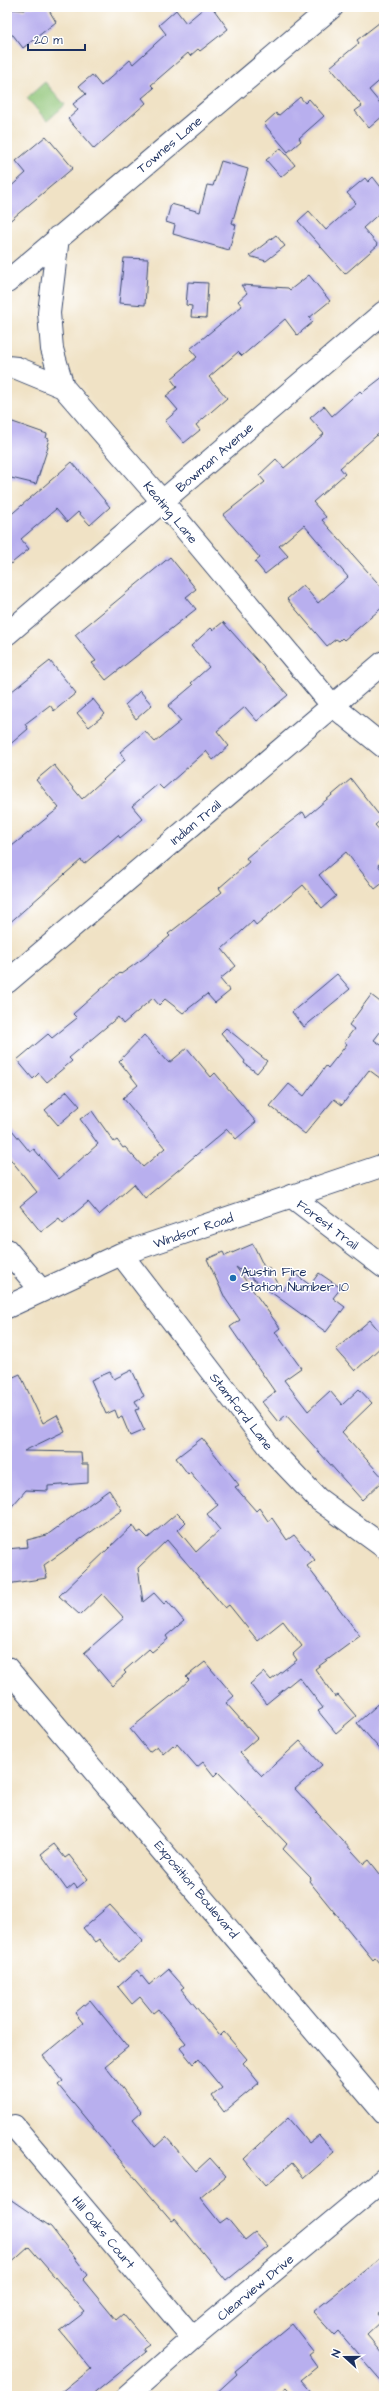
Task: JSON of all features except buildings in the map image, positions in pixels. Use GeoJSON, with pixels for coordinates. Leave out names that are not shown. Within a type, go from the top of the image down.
{"type":"FeatureCollection","features":[{"type":"Feature","properties":{"kind":"street","name":"Townes Lane"},"geometry":{"type":"LineString","coordinates":[[7,282],[58,237],[332,7]]}},
{"type":"Feature","properties":{"kind":"street","name":"Keating Lane"},"geometry":{"type":"LineString","coordinates":[[58,237],[49,313],[52,349],[62,387],[162,502],[332,705],[384,747]]}},
{"type":"Feature","properties":{"kind":"street","name":"Bowman Avenue"},"geometry":{"type":"LineString","coordinates":[[7,634],[384,312]]}},
{"type":"Feature","properties":{"kind":"street"},"geometry":{"type":"LineString","coordinates":[[7,367],[17,368],[62,387]]}},
{"type":"Feature","properties":{"kind":"street","name":"Indian Trail"},"geometry":{"type":"LineString","coordinates":[[7,982],[384,662]]}},
{"type":"Feature","properties":{"kind":"street","name":"Windsor Road"},"geometry":{"type":"LineString","coordinates":[[7,1307],[121,1254],[384,1165]]}},
{"type":"Feature","properties":{"kind":"street","name":"Forest Trail"},"geometry":{"type":"LineString","coordinates":[[290,1196],[384,1267]]}},
{"type":"Feature","properties":{"kind":"street"},"geometry":{"type":"LineString","coordinates":[[7,1250],[41,1290]]}},
{"type":"Feature","properties":{"kind":"street","name":"Stamford Lane"},"geometry":{"type":"LineString","coordinates":[[121,1254],[274,1453],[318,1499],[382,1542]]}},
{"type":"Feature","properties":{"kind":"street","name":"Exposition Boulevard"},"geometry":{"type":"LineString","coordinates":[[7,1668],[270,1976],[384,2113]]}},
{"type":"Feature","properties":{"kind":"street","name":"Hill Oaks Court"},"geometry":{"type":"LineString","coordinates":[[14,2126],[193,2338]]}},
{"type":"Feature","properties":{"kind":"street","name":"Clearview Drive"},"geometry":{"type":"LineString","coordinates":[[127,2396],[193,2338],[384,2179]]}},
{"type":"Feature","properties":{"kind":"green space"},"geometry":{"type":"Polygon","coordinates":[[[45,82],[65,105],[47,121],[27,98],[45,82]]]}},
{"type":"Feature","properties":{"kind":"place","name":"Austin Fire Station Number 10"},"geometry":{"type":"Point","coordinates":[233,1278]}}]}
